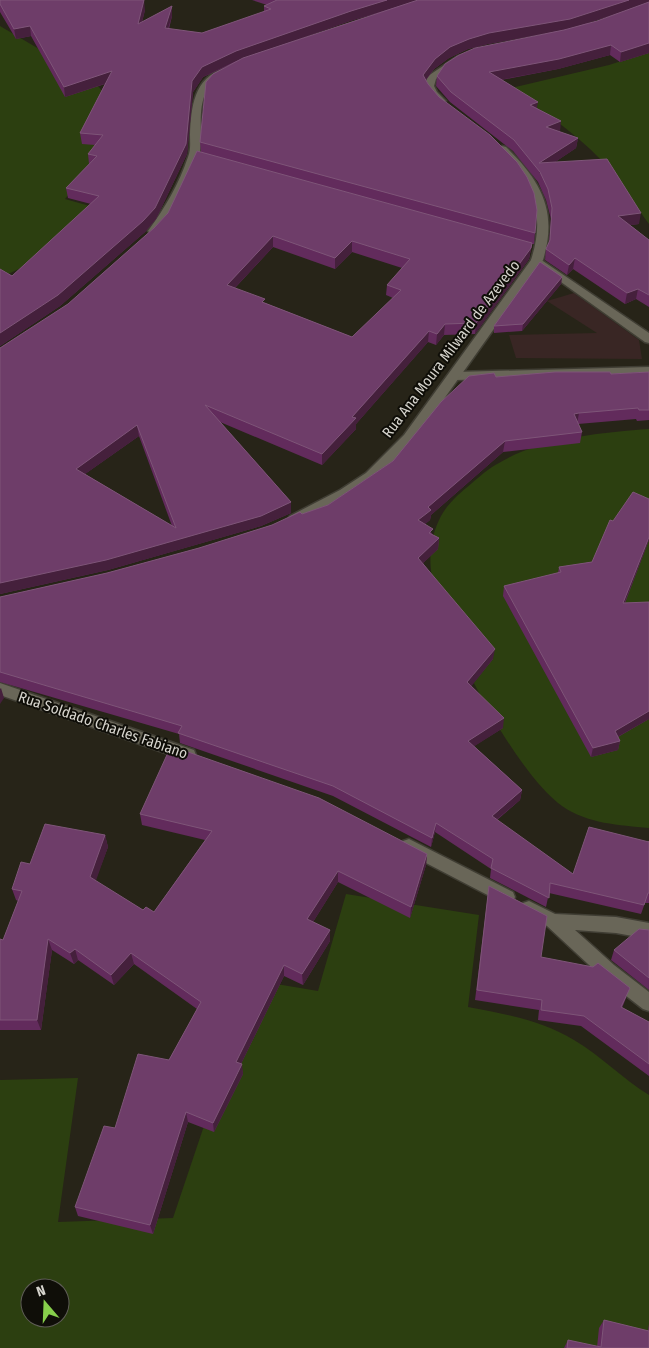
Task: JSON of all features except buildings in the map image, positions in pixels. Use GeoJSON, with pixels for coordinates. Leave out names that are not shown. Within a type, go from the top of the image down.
{"type":"FeatureCollection","features":[{"type":"Feature","properties":{"kind":"street"},"geometry":{"type":"LineString","coordinates":[[449,108],[433,94],[429,86],[432,78],[446,66],[467,56]]}},
{"type":"Feature","properties":{"kind":"street"},"geometry":{"type":"LineString","coordinates":[[143,241],[163,221],[199,156],[196,123],[200,92],[208,81],[233,68]]}},
{"type":"Feature","properties":{"kind":"street"},"geometry":{"type":"LineString","coordinates":[[494,141],[520,164],[532,181],[541,206],[545,227],[537,253],[649,338]]}},
{"type":"Feature","properties":{"kind":"street","name":"Rua Ana Moura Milward de Azevedo"},"geometry":{"type":"LineString","coordinates":[[285,523],[311,511],[371,476],[409,438],[455,376],[537,253]]}},
{"type":"Feature","properties":{"kind":"street"},"geometry":{"type":"LineString","coordinates":[[455,376],[649,371]]}},
{"type":"Feature","properties":{"kind":"street","name":"Rua Soldado Charles Fabiano"},"geometry":{"type":"LineString","coordinates":[[0,689],[205,761]]}},
{"type":"Feature","properties":{"kind":"street"},"geometry":{"type":"LineString","coordinates":[[396,839],[553,921],[608,971],[649,1003]]}},
{"type":"Feature","properties":{"kind":"street"},"geometry":{"type":"LineString","coordinates":[[553,921],[616,925],[649,931]]}},
{"type":"Feature","properties":{"kind":"shaded area"},"geometry":{"type":"Polygon","coordinates":[[[574,293],[639,340],[642,359],[516,358],[509,335],[597,333],[547,301],[574,293]]]}},
{"type":"Feature","properties":{"kind":"green space"},"geometry":{"type":"Polygon","coordinates":[[[0,26],[95,82],[109,100],[87,172],[65,199],[97,208],[35,261],[0,278],[0,26]]]}},
{"type":"Feature","properties":{"kind":"green space"},"geometry":{"type":"Polygon","coordinates":[[[649,52],[649,224],[614,174],[590,149],[550,117],[507,89],[609,65],[649,52]]]}},
{"type":"Feature","properties":{"kind":"green space"},"geometry":{"type":"Polygon","coordinates":[[[649,429],[649,828],[604,823],[582,817],[562,806],[534,778],[506,739],[463,660],[433,581],[430,557],[433,536],[444,511],[459,494],[495,465],[532,448],[551,442],[612,432],[649,429]]]}},
{"type":"Feature","properties":{"kind":"green space"},"geometry":{"type":"Polygon","coordinates":[[[346,894],[479,915],[468,1007],[496,1012],[549,1027],[584,1046],[649,1095],[649,1348],[0,1348],[0,1080],[78,1078],[58,1222],[173,1218],[253,980],[318,991],[346,894]]]}}]}
